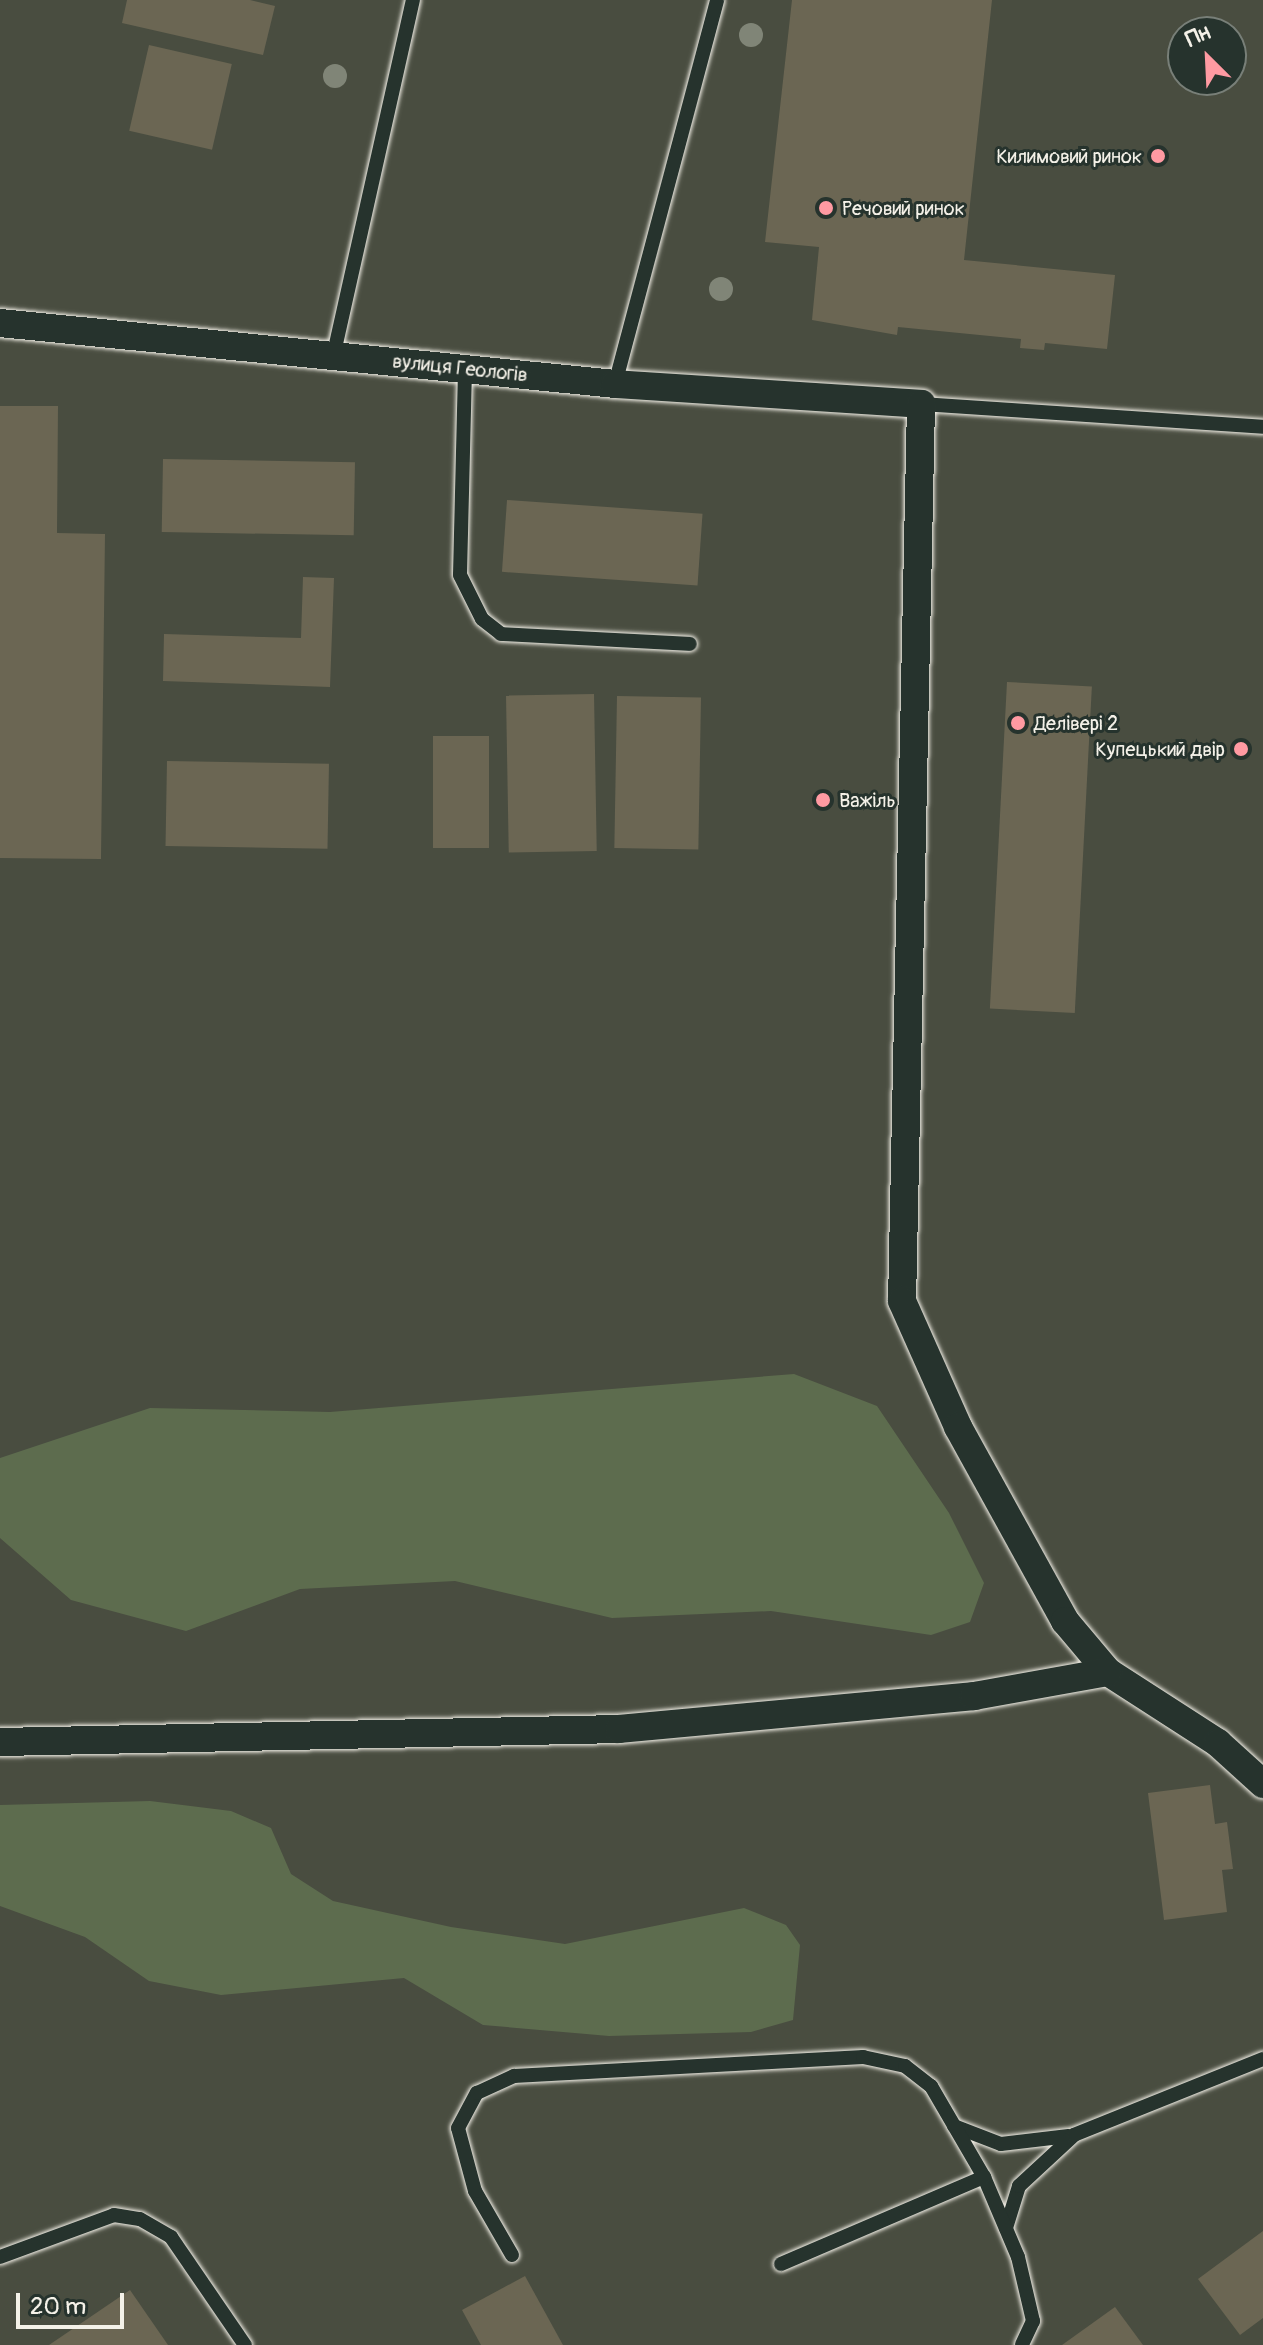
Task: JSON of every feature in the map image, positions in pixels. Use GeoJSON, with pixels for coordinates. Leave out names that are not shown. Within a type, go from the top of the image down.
{"type":"FeatureCollection","features":[{"type":"Feature","properties":{"kind":"street","name":"вулиця Геологів"},"geometry":{"type":"LineString","coordinates":[[0,323],[334,353],[465,370],[615,384],[921,404]]}},
{"type":"Feature","properties":{"kind":"street"},"geometry":{"type":"LineString","coordinates":[[921,404],[902,1301],[958,1427],[1057,1607],[1108,1672],[1218,1743],[1263,1784]]}},
{"type":"Feature","properties":{"kind":"street"},"geometry":{"type":"LineString","coordinates":[[0,1742],[619,1729],[974,1696],[1108,1672]]}},
{"type":"Feature","properties":{"kind":"lane"},"geometry":{"type":"LineString","coordinates":[[334,353],[413,0]]}},
{"type":"Feature","properties":{"kind":"lane"},"geometry":{"type":"LineString","coordinates":[[615,384],[717,0]]}},
{"type":"Feature","properties":{"kind":"lane"},"geometry":{"type":"LineString","coordinates":[[465,370],[460,575],[482,619],[501,634],[690,644]]}},
{"type":"Feature","properties":{"kind":"lane"},"geometry":{"type":"LineString","coordinates":[[921,404],[1263,427]]}},
{"type":"Feature","properties":{"kind":"lane"},"geometry":{"type":"LineString","coordinates":[[512,2255],[475,2191],[458,2128],[477,2093],[514,2076],[863,2057],[905,2066],[931,2086],[984,2177],[1006,2228],[1033,2321],[1022,2345]]}},
{"type":"Feature","properties":{"kind":"lane"},"geometry":{"type":"LineString","coordinates":[[954,2126],[1001,2144],[1074,2135],[1263,2059]]}},
{"type":"Feature","properties":{"kind":"lane"},"geometry":{"type":"LineString","coordinates":[[1006,2228],[1019,2186],[1074,2135]]}},
{"type":"Feature","properties":{"kind":"lane"},"geometry":{"type":"LineString","coordinates":[[781,2264],[984,2177]]}},
{"type":"Feature","properties":{"kind":"lane"},"geometry":{"type":"LineString","coordinates":[[0,2257],[114,2215],[140,2219],[171,2237],[245,2345]]}},
{"type":"Feature","properties":{"kind":"shaded area"},"geometry":{"type":"Polygon","coordinates":[[[0,0],[1263,0],[1263,2345],[0,2345],[0,0]]]}},
{"type":"Feature","properties":{"kind":"green space"},"geometry":{"type":"Polygon","coordinates":[[[794,1374],[877,1406],[949,1513],[984,1583],[970,1622],[931,1635],[771,1611],[612,1618],[455,1581],[300,1589],[186,1631],[71,1600],[0,1538],[0,1458],[150,1408],[330,1412],[794,1374]]]}},
{"type":"Feature","properties":{"kind":"green space"},"geometry":{"type":"Polygon","coordinates":[[[150,1801],[231,1811],[271,1828],[291,1874],[333,1901],[451,1927],[565,1944],[744,1908],[786,1925],[800,1945],[793,2020],[751,2032],[609,2036],[483,2025],[404,1978],[221,1995],[149,1981],[85,1937],[0,1906],[0,1805],[150,1801]]]}},
{"type":"Feature","properties":{"kind":"building"},"geometry":{"type":"Polygon","coordinates":[[[127,0],[250,0],[275,6],[263,55],[122,23],[127,0]]]}},
{"type":"Feature","properties":{"kind":"building"},"geometry":{"type":"Polygon","coordinates":[[[792,0],[992,0],[964,260],[1115,275],[1107,349],[1045,343],[1044,350],[1020,348],[1021,339],[898,327],[897,335],[812,320],[819,247],[765,242],[792,0]]]}},
{"type":"Feature","properties":{"kind":"building"},"geometry":{"type":"Polygon","coordinates":[[[149,45],[232,64],[212,150],[129,131],[149,45]]]}},
{"type":"Feature","properties":{"kind":"building"},"geometry":{"type":"Polygon","coordinates":[[[0,406],[58,406],[57,533],[105,534],[101,859],[0,858],[0,406]]]}},
{"type":"Feature","properties":{"kind":"building"},"geometry":{"type":"Polygon","coordinates":[[[163,459],[355,462],[354,535],[162,532],[163,459]]]}},
{"type":"Feature","properties":{"kind":"building"},"geometry":{"type":"Polygon","coordinates":[[[507,500],[703,514],[698,585],[502,572],[507,500]]]}},
{"type":"Feature","properties":{"kind":"building"},"geometry":{"type":"Polygon","coordinates":[[[303,577],[334,578],[330,687],[163,681],[164,634],[301,638],[303,577]]]}},
{"type":"Feature","properties":{"kind":"building"},"geometry":{"type":"Polygon","coordinates":[[[1007,682],[1092,686],[1075,1013],[990,1009],[1007,682]]]}},
{"type":"Feature","properties":{"kind":"building"},"geometry":{"type":"Polygon","coordinates":[[[594,694],[597,851],[509,853],[506,696],[594,694]]]}},
{"type":"Feature","properties":{"kind":"building"},"geometry":{"type":"Polygon","coordinates":[[[617,696],[701,697],[698,849],[614,848],[617,696]]]}},
{"type":"Feature","properties":{"kind":"building"},"geometry":{"type":"Polygon","coordinates":[[[433,736],[489,736],[489,848],[433,848],[433,736]]]}},
{"type":"Feature","properties":{"kind":"building"},"geometry":{"type":"Polygon","coordinates":[[[167,761],[329,764],[327,849],[166,846],[167,761]]]}},
{"type":"Feature","properties":{"kind":"building"},"geometry":{"type":"Polygon","coordinates":[[[1210,1785],[1215,1824],[1227,1822],[1233,1869],[1222,1870],[1227,1912],[1164,1920],[1148,1793],[1210,1785]]]}},
{"type":"Feature","properties":{"kind":"building"},"geometry":{"type":"Polygon","coordinates":[[[1263,2231],[1263,2318],[1240,2335],[1198,2279],[1263,2231]]]}},
{"type":"Feature","properties":{"kind":"building"},"geometry":{"type":"Polygon","coordinates":[[[525,2276],[563,2345],[481,2345],[462,2310],[525,2276]]]}},
{"type":"Feature","properties":{"kind":"building"},"geometry":{"type":"Polygon","coordinates":[[[130,2290],[168,2345],[49,2345],[130,2290]]]}},
{"type":"Feature","properties":{"kind":"building"},"geometry":{"type":"Polygon","coordinates":[[[1115,2307],[1143,2345],[1062,2345],[1115,2307]]]}},
{"type":"Feature","properties":{"kind":"place","name":"Килимовий ринок"},"geometry":{"type":"Point","coordinates":[1158,156]}},
{"type":"Feature","properties":{"kind":"place","name":"Речовий ринок"},"geometry":{"type":"Point","coordinates":[826,208]}},
{"type":"Feature","properties":{"kind":"place","name":"Делівері 2"},"geometry":{"type":"Point","coordinates":[1018,723]}},
{"type":"Feature","properties":{"kind":"place","name":"Купецький двір"},"geometry":{"type":"Point","coordinates":[1241,749]}},
{"type":"Feature","properties":{"kind":"place","name":"Важіль"},"geometry":{"type":"Point","coordinates":[823,800]}}]}
